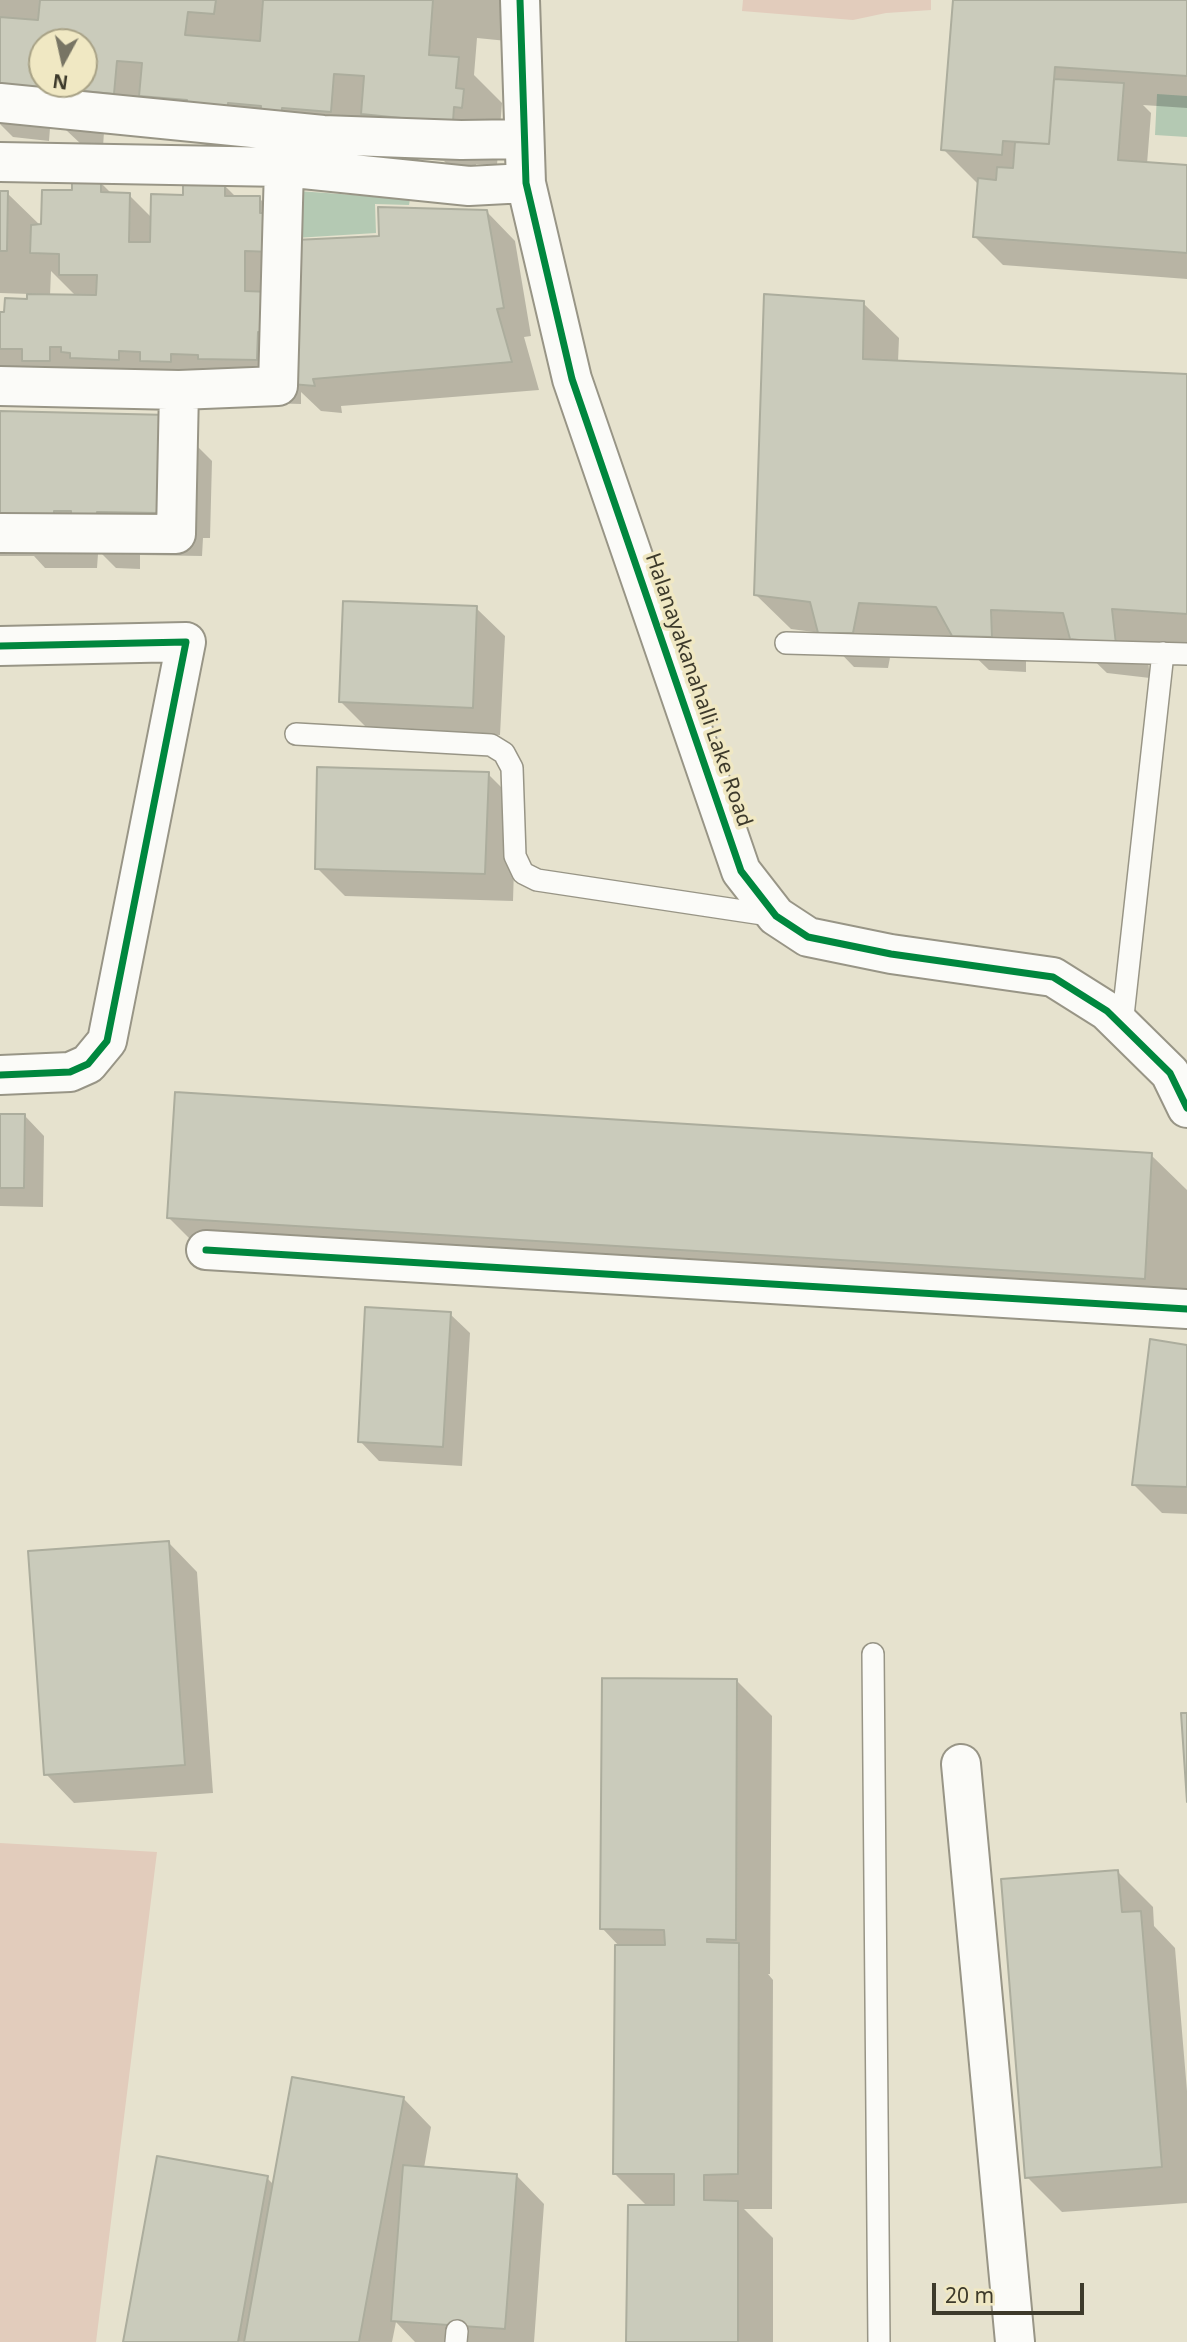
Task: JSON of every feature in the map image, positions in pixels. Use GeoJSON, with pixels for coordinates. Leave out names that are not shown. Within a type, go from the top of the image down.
{"type":"FeatureCollection","features":[{"type":"Feature","properties":{"kind":"street","name":"Halanayakanahalli Lake Road"},"geometry":{"type":"LineString","coordinates":[[520,0],[526,183],[572,379],[741,871],[776,916],[808,937],[891,954],[1053,976],[1107,1010],[1170,1073],[1187,1108]]}},
{"type":"Feature","properties":{"kind":"street"},"geometry":{"type":"LineString","coordinates":[[0,103],[323,135],[461,140],[524,139]]}},
{"type":"Feature","properties":{"kind":"street"},"geometry":{"type":"LineString","coordinates":[[323,135],[325,173]]}},
{"type":"Feature","properties":{"kind":"street"},"geometry":{"type":"LineString","coordinates":[[0,162],[284,167],[469,186],[526,183]]}},
{"type":"Feature","properties":{"kind":"street"},"geometry":{"type":"LineString","coordinates":[[0,386],[179,390],[278,386],[284,167]]}},
{"type":"Feature","properties":{"kind":"street"},"geometry":{"type":"LineString","coordinates":[[0,533],[176,534],[179,390]]}},
{"type":"Feature","properties":{"kind":"street"},"geometry":{"type":"LineString","coordinates":[[0,646],[186,642],[107,1041],[88,1064],[70,1072],[0,1075]]}},
{"type":"Feature","properties":{"kind":"street"},"geometry":{"type":"LineString","coordinates":[[206,1250],[1187,1308]]}},
{"type":"Feature","properties":{"kind":"street"},"geometry":{"type":"LineString","coordinates":[[961,1764],[1015,2342]]}},
{"type":"Feature","properties":{"kind":"lane"},"geometry":{"type":"LineString","coordinates":[[786,643],[1187,654]]}},
{"type":"Feature","properties":{"kind":"lane"},"geometry":{"type":"LineString","coordinates":[[1122,1025],[1163,653]]}},
{"type":"Feature","properties":{"kind":"lane"},"geometry":{"type":"LineString","coordinates":[[296,734],[491,745],[504,753],[512,768],[515,856],[523,873],[537,880],[776,916]]}},
{"type":"Feature","properties":{"kind":"lane"},"geometry":{"type":"LineString","coordinates":[[873,1654],[879,2342]]}},
{"type":"Feature","properties":{"kind":"shaded area"},"geometry":{"type":"Polygon","coordinates":[[[743,0],[931,0],[931,10],[886,13],[853,20],[742,11],[743,0]]]}},
{"type":"Feature","properties":{"kind":"shaded area"},"geometry":{"type":"Polygon","coordinates":[[[1157,94],[1187,96],[1187,137],[1155,135],[1157,94]]]}},
{"type":"Feature","properties":{"kind":"shaded area"},"geometry":{"type":"Polygon","coordinates":[[[298,191],[410,199],[409,205],[375,204],[376,233],[295,238],[298,191]]]}},
{"type":"Feature","properties":{"kind":"shaded area"},"geometry":{"type":"Polygon","coordinates":[[[0,1843],[157,1852],[96,2342],[0,2342],[0,1843]]]}},
{"type":"Feature","properties":{"kind":"building"},"geometry":{"type":"Polygon","coordinates":[[[40,0],[216,0],[214,14],[188,12],[185,35],[260,41],[263,0],[433,0],[429,55],[459,57],[456,88],[464,89],[462,108],[454,107],[453,122],[410,130],[411,119],[361,114],[364,76],[334,74],[331,112],[282,108],[281,119],[260,118],[261,106],[228,103],[227,114],[187,110],[187,100],[139,96],[142,63],[117,61],[114,94],[98,92],[98,28],[28,28],[28,98],[60,98],[60,103],[0,97],[0,17],[38,20],[40,0]]]}},
{"type":"Feature","properties":{"kind":"building"},"geometry":{"type":"Polygon","coordinates":[[[953,0],[1187,0],[1187,76],[1055,67],[1049,144],[1003,141],[1002,155],[941,150],[953,0]]]}},
{"type":"Feature","properties":{"kind":"building"},"geometry":{"type":"Polygon","coordinates":[[[1054,79],[1124,83],[1118,160],[1187,165],[1187,253],[973,237],[978,178],[996,180],[997,167],[1013,168],[1015,142],[1049,144],[1054,79]]]}},
{"type":"Feature","properties":{"kind":"building"},"geometry":{"type":"Polygon","coordinates":[[[72,180],[101,181],[101,192],[130,193],[129,242],[150,242],[151,194],[183,195],[183,182],[225,184],[225,196],[260,196],[260,213],[272,213],[272,252],[245,251],[245,291],[272,292],[271,333],[258,332],[257,360],[198,359],[198,355],[171,354],[171,362],[140,361],[140,352],[119,351],[119,360],[70,358],[70,353],[61,352],[61,347],[50,347],[50,361],[22,361],[22,349],[0,349],[0,312],[4,312],[5,298],[27,299],[27,294],[96,295],[97,275],[59,275],[59,254],[30,253],[31,225],[41,224],[42,190],[72,190],[72,180]]]}},
{"type":"Feature","properties":{"kind":"building"},"geometry":{"type":"Polygon","coordinates":[[[0,191],[8,191],[7,251],[0,251],[0,191]]]}},
{"type":"Feature","properties":{"kind":"building"},"geometry":{"type":"Polygon","coordinates":[[[378,207],[487,210],[504,308],[497,309],[512,362],[313,379],[315,386],[291,384],[295,240],[379,236],[378,207]]]}},
{"type":"Feature","properties":{"kind":"building"},"geometry":{"type":"Polygon","coordinates":[[[764,294],[864,301],[863,359],[1187,374],[1187,614],[1112,609],[1116,644],[1070,639],[1063,613],[991,610],[992,637],[952,636],[936,607],[859,603],[853,633],[818,633],[810,602],[754,595],[764,294]]]}},
{"type":"Feature","properties":{"kind":"building"},"geometry":{"type":"Polygon","coordinates":[[[0,411],[169,415],[158,513],[97,512],[96,526],[71,525],[71,511],[54,511],[54,525],[0,524],[0,411]]]}},
{"type":"Feature","properties":{"kind":"building"},"geometry":{"type":"Polygon","coordinates":[[[343,601],[477,606],[473,708],[339,702],[343,601]]]}},
{"type":"Feature","properties":{"kind":"building"},"geometry":{"type":"Polygon","coordinates":[[[317,767],[489,772],[485,874],[315,869],[317,767]]]}},
{"type":"Feature","properties":{"kind":"building"},"geometry":{"type":"Polygon","coordinates":[[[175,1092],[1152,1153],[1145,1279],[167,1218],[175,1092]]]}},
{"type":"Feature","properties":{"kind":"building"},"geometry":{"type":"Polygon","coordinates":[[[0,1114],[25,1114],[24,1188],[0,1188],[0,1114]]]}},
{"type":"Feature","properties":{"kind":"building"},"geometry":{"type":"Polygon","coordinates":[[[365,1307],[451,1312],[443,1447],[358,1442],[365,1307]]]}},
{"type":"Feature","properties":{"kind":"building"},"geometry":{"type":"Polygon","coordinates":[[[1150,1339],[1187,1345],[1187,1487],[1132,1485],[1150,1339]]]}},
{"type":"Feature","properties":{"kind":"building"},"geometry":{"type":"Polygon","coordinates":[[[169,1541],[185,1765],[44,1775],[28,1551],[169,1541]]]}},
{"type":"Feature","properties":{"kind":"building"},"geometry":{"type":"Polygon","coordinates":[[[602,1678],[737,1679],[736,1940],[707,1939],[707,1942],[739,1943],[738,2174],[704,2175],[704,2200],[738,2201],[738,2342],[626,2342],[628,2205],[674,2205],[674,2174],[613,2174],[615,1945],[665,1945],[664,1930],[600,1929],[602,1678]]]}},
{"type":"Feature","properties":{"kind":"building"},"geometry":{"type":"Polygon","coordinates":[[[1181,1713],[1187,1713],[1187,1802],[1181,1713]]]}},
{"type":"Feature","properties":{"kind":"building"},"geometry":{"type":"Polygon","coordinates":[[[1118,1870],[1122,1912],[1141,1911],[1162,2167],[1025,2178],[1001,1879],[1118,1870]]]}},
{"type":"Feature","properties":{"kind":"building"},"geometry":{"type":"Polygon","coordinates":[[[292,2077],[404,2097],[359,2342],[244,2342],[292,2077]]]}},
{"type":"Feature","properties":{"kind":"building"},"geometry":{"type":"Polygon","coordinates":[[[157,2156],[268,2176],[238,2342],[123,2342],[157,2156]]]}},
{"type":"Feature","properties":{"kind":"building"},"geometry":{"type":"Polygon","coordinates":[[[403,2165],[517,2174],[505,2329],[391,2321],[403,2165]]]}},
{"type":"Feature","properties":{"kind":"cycle path"},"geometry":{"type":"LineString","coordinates":[[520,0],[526,183],[572,379],[741,871],[776,916],[808,937],[891,954],[1053,977],[1107,1011],[1170,1073],[1187,1108]]}},
{"type":"Feature","properties":{"kind":"cycle path"},"geometry":{"type":"LineString","coordinates":[[0,646],[186,642],[107,1041],[88,1064],[70,1072],[0,1075]]}},
{"type":"Feature","properties":{"kind":"cycle path"},"geometry":{"type":"LineString","coordinates":[[206,1250],[1187,1309]]}}]}
